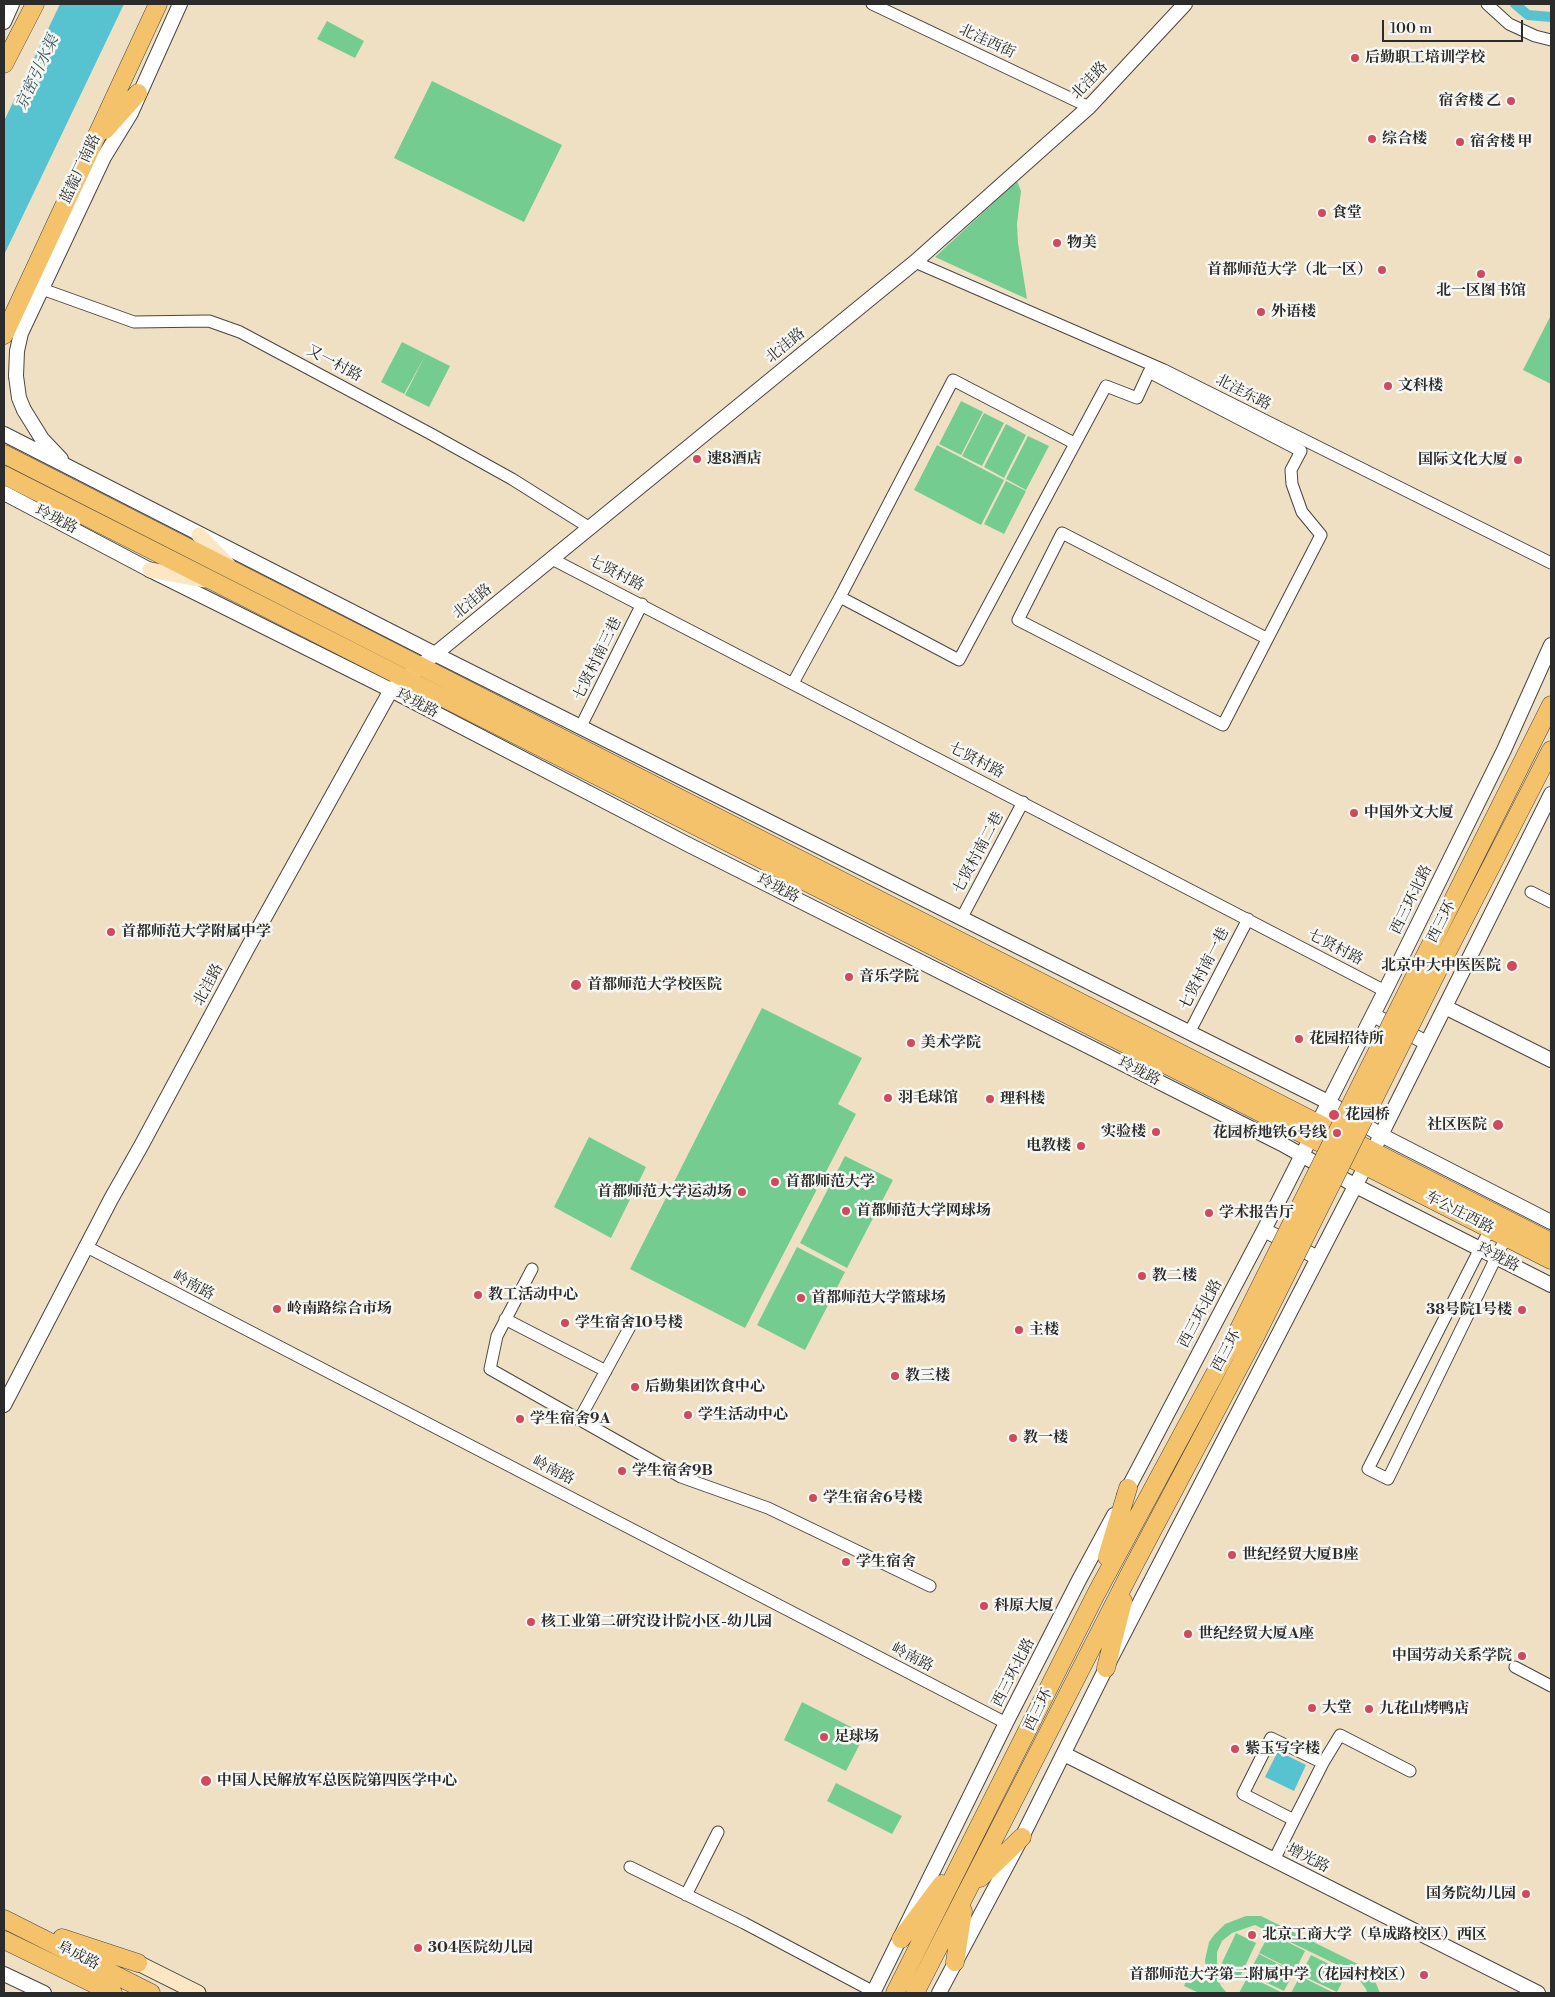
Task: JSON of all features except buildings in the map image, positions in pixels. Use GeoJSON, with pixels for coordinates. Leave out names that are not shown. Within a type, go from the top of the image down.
{"type":"FeatureCollection","features":[{"type":"Feature","properties":{"kind":"main road"},"geometry":{"type":"LineString","coordinates":[[4,64],[35,4]]}},
{"type":"Feature","properties":{"kind":"main road","name":"蓝靛厂南路"},"geometry":{"type":"LineString","coordinates":[[4,334],[158,4]]}},
{"type":"Feature","properties":{"kind":"main road"},"geometry":{"type":"LineString","coordinates":[[4,48],[25,25]]}},
{"type":"Feature","properties":{"kind":"main road"},"geometry":{"type":"LineString","coordinates":[[93,144],[138,93]]}},
{"type":"Feature","properties":{"kind":"main road"},"geometry":{"type":"LineString","coordinates":[[4,454],[1085,1006],[1343,1144],[1374,1150]]}},
{"type":"Feature","properties":{"kind":"main road","name":"玲珑路"},"geometry":{"type":"LineString","coordinates":[[4,475],[406,678],[1314,1129]]}},
{"type":"Feature","properties":{"kind":"main road"},"geometry":{"type":"LineString","coordinates":[[199,535],[233,571]]}},
{"type":"Feature","properties":{"kind":"main road"},"geometry":{"type":"LineString","coordinates":[[150,570],[215,582]]}},
{"type":"Feature","properties":{"kind":"main road","name":"西三环"},"geometry":{"type":"LineString","coordinates":[[895,1993],[970,1848],[1096,1594],[1239,1329],[1551,705]]}},
{"type":"Feature","properties":{"kind":"main road","name":"西三环"},"geometry":{"type":"LineString","coordinates":[[915,1993],[1132,1569],[1255,1337],[1444,958],[1551,750]]}},
{"type":"Feature","properties":{"kind":"main road","name":"车公庄西路"},"geometry":{"type":"LineString","coordinates":[[1374,1150],[1490,1229],[1551,1260]]}},
{"type":"Feature","properties":{"kind":"main road","name":"车公庄西路"},"geometry":{"type":"LineString","coordinates":[[1374,1150],[1551,1242]]}},
{"type":"Feature","properties":{"kind":"main road"},"geometry":{"type":"LineString","coordinates":[[1096,1594],[1128,1488]]}},
{"type":"Feature","properties":{"kind":"main road"},"geometry":{"type":"LineString","coordinates":[[1106,1668],[1132,1569]]}},
{"type":"Feature","properties":{"kind":"main road"},"geometry":{"type":"LineString","coordinates":[[955,1962],[967,1892],[1022,1837]]}},
{"type":"Feature","properties":{"kind":"main road"},"geometry":{"type":"LineString","coordinates":[[900,1939],[970,1848]]}},
{"type":"Feature","properties":{"kind":"main road"},"geometry":{"type":"LineString","coordinates":[[7,1920],[138,1963],[198,1993]]}},
{"type":"Feature","properties":{"kind":"main road","name":"阜成路"},"geometry":{"type":"LineString","coordinates":[[7,1920],[151,1993]]}},
{"type":"Feature","properties":{"kind":"main road","name":"阜成路"},"geometry":{"type":"LineString","coordinates":[[4,1940],[62,1970],[113,1993]]}},
{"type":"Feature","properties":{"kind":"main road"},"geometry":{"type":"LineString","coordinates":[[62,1970],[88,1993]]}},
{"type":"Feature","properties":{"kind":"street"},"geometry":{"type":"LineString","coordinates":[[4,22],[12,4]]}},
{"type":"Feature","properties":{"kind":"street"},"geometry":{"type":"LineString","coordinates":[[69,467],[42,438],[24,410],[19,398],[16,376],[17,351],[21,333],[104,157],[131,113],[138,93],[180,4]]}},
{"type":"Feature","properties":{"kind":"street","name":"北洼西街"},"geometry":{"type":"LineString","coordinates":[[872,4],[1089,107]]}},
{"type":"Feature","properties":{"kind":"street","name":"北洼路"},"geometry":{"type":"LineString","coordinates":[[4,1405],[85,1246],[390,690],[915,262],[1089,107],[1185,4]]}},
{"type":"Feature","properties":{"kind":"street"},"geometry":{"type":"LineString","coordinates":[[1488,4],[1509,24],[1535,36],[1551,40]]}},
{"type":"Feature","properties":{"kind":"street","name":"北洼东路"},"geometry":{"type":"LineString","coordinates":[[915,262],[1164,370],[1551,563]]}},
{"type":"Feature","properties":{"kind":"street","name":"又一村路"},"geometry":{"type":"LineString","coordinates":[[42,289],[134,322],[209,322],[240,332],[512,479],[590,528]]}},
{"type":"Feature","properties":{"kind":"street"},"geometry":{"type":"LineString","coordinates":[[840,597],[959,660],[1106,386],[1136,398],[1149,372],[1301,451],[1291,470],[1292,484],[1302,512],[1321,535],[1266,638],[1223,725],[1018,620],[1062,533],[1266,638]]}},
{"type":"Feature","properties":{"kind":"street"},"geometry":{"type":"LineString","coordinates":[[793,683],[953,380],[1074,443]]}},
{"type":"Feature","properties":{"kind":"street"},"geometry":{"type":"LineString","coordinates":[[4,434],[580,728],[1328,1102],[1355,1119],[1374,1150],[1551,1222]]}},
{"type":"Feature","properties":{"kind":"street","name":"玲珑路"},"geometry":{"type":"LineString","coordinates":[[4,494],[1300,1157],[1329,1174],[1551,1285]]}},
{"type":"Feature","properties":{"kind":"street"},"geometry":{"type":"LineString","coordinates":[[4,504],[21,502]]}},
{"type":"Feature","properties":{"kind":"street","name":"七贤村路"},"geometry":{"type":"LineString","coordinates":[[552,559],[1385,991]]}},
{"type":"Feature","properties":{"kind":"street","name":"七贤村南三巷"},"geometry":{"type":"LineString","coordinates":[[580,728],[642,604]]}},
{"type":"Feature","properties":{"kind":"street","name":"西三环北路"},"geometry":{"type":"LineString","coordinates":[[873,1992],[1079,1580],[1264,1230],[1373,1015],[1504,750],[1551,646]]}},
{"type":"Feature","properties":{"kind":"street"},"geometry":{"type":"LineString","coordinates":[[939,1993],[1022,1837],[1106,1668],[1356,1186],[1551,794]]}},
{"type":"Feature","properties":{"kind":"street","name":"七贤村南二巷"},"geometry":{"type":"LineString","coordinates":[[961,919],[1023,802]]}},
{"type":"Feature","properties":{"kind":"street"},"geometry":{"type":"LineString","coordinates":[[1531,892],[1551,902]]}},
{"type":"Feature","properties":{"kind":"street","name":"七贤村南一巷"},"geometry":{"type":"LineString","coordinates":[[1189,1033],[1248,919]]}},
{"type":"Feature","properties":{"kind":"street"},"geometry":{"type":"LineString","coordinates":[[1445,1007],[1551,1060]]}},
{"type":"Feature","properties":{"kind":"street"},"geometry":{"type":"LineString","coordinates":[[1373,1015],[1428,1043]]}},
{"type":"Feature","properties":{"kind":"street"},"geometry":{"type":"LineString","coordinates":[[1327,1241],[1310,1212],[1381,1068],[1363,1034]]}},
{"type":"Feature","properties":{"kind":"street"},"geometry":{"type":"LineString","coordinates":[[1490,1229],[1368,1469],[1388,1479],[1506,1237]]}},
{"type":"Feature","properties":{"kind":"street"},"geometry":{"type":"LineString","coordinates":[[1264,1230],[1318,1258]]}},
{"type":"Feature","properties":{"kind":"street","name":"岭南路"},"geometry":{"type":"LineString","coordinates":[[85,1246],[1006,1723]]}},
{"type":"Feature","properties":{"kind":"street"},"geometry":{"type":"LineString","coordinates":[[532,1269],[497,1336],[490,1369],[681,1477],[768,1508],[930,1586]]}},
{"type":"Feature","properties":{"kind":"street"},"geometry":{"type":"LineString","coordinates":[[505,1319],[606,1371]]}},
{"type":"Feature","properties":{"kind":"street"},"geometry":{"type":"LineString","coordinates":[[579,1420],[633,1321]]}},
{"type":"Feature","properties":{"kind":"street"},"geometry":{"type":"LineString","coordinates":[[1515,1667],[1551,1686]]}},
{"type":"Feature","properties":{"kind":"street"},"geometry":{"type":"LineString","coordinates":[[1274,1860],[1322,1764],[1340,1735],[1410,1771]]}},
{"type":"Feature","properties":{"kind":"street"},"geometry":{"type":"LineString","coordinates":[[1294,1820],[1243,1794],[1271,1738],[1322,1764]]}},
{"type":"Feature","properties":{"kind":"street","name":"增光路"},"geometry":{"type":"LineString","coordinates":[[1064,1754],[1538,1993]]}},
{"type":"Feature","properties":{"kind":"street"},"geometry":{"type":"LineString","coordinates":[[686,1895],[718,1832]]}},
{"type":"Feature","properties":{"kind":"street"},"geometry":{"type":"LineString","coordinates":[[630,1866],[873,1992]]}},
{"type":"Feature","properties":{"kind":"street"},"geometry":{"type":"LineString","coordinates":[[4,1974],[44,1993]]}},
{"type":"Feature","properties":{"kind":"green space"},"geometry":{"type":"Polygon","coordinates":[[[327,21],[364,41],[355,58],[317,39],[327,21]]]}},
{"type":"Feature","properties":{"kind":"green space"},"geometry":{"type":"Polygon","coordinates":[[[432,81],[562,145],[524,222],[394,158],[432,81]]]}},
{"type":"Feature","properties":{"kind":"green space"},"geometry":{"type":"Polygon","coordinates":[[[1017,181],[1021,191],[1017,224],[1018,243],[1027,299],[935,257],[1017,181]]]}},
{"type":"Feature","properties":{"kind":"green space"},"geometry":{"type":"Polygon","coordinates":[[[1551,315],[1551,384],[1523,370],[1551,315]]]}},
{"type":"Feature","properties":{"kind":"green space"},"geometry":{"type":"Polygon","coordinates":[[[402,342],[426,354],[404,394],[381,382],[402,342]]]}},
{"type":"Feature","properties":{"kind":"green space"},"geometry":{"type":"Polygon","coordinates":[[[426,354],[450,366],[429,407],[405,395],[426,354]]]}},
{"type":"Feature","properties":{"kind":"green space"},"geometry":{"type":"Polygon","coordinates":[[[961,401],[983,412],[961,455],[939,444],[961,401]]]}},
{"type":"Feature","properties":{"kind":"green space"},"geometry":{"type":"Polygon","coordinates":[[[984,413],[1004,423],[982,466],[962,456],[984,413]]]}},
{"type":"Feature","properties":{"kind":"green space"},"geometry":{"type":"Polygon","coordinates":[[[1006,424],[1026,435],[1004,478],[984,467],[1006,424]]]}},
{"type":"Feature","properties":{"kind":"green space"},"geometry":{"type":"Polygon","coordinates":[[[1028,436],[1049,446],[1026,490],[1006,479],[1028,436]]]}},
{"type":"Feature","properties":{"kind":"green space"},"geometry":{"type":"Polygon","coordinates":[[[937,445],[1004,480],[981,525],[914,490],[937,445]]]}},
{"type":"Feature","properties":{"kind":"green space"},"geometry":{"type":"Polygon","coordinates":[[[1006,481],[1026,491],[1004,534],[984,524],[1006,481]]]}},
{"type":"Feature","properties":{"kind":"green space","name":"首都师范大学运动场"},"geometry":{"type":"Polygon","coordinates":[[[762,1008],[862,1058],[838,1104],[856,1114],[745,1328],[630,1269],[762,1008]]]}},
{"type":"Feature","properties":{"kind":"green space"},"geometry":{"type":"Polygon","coordinates":[[[589,1137],[646,1167],[611,1238],[554,1207],[589,1137]]]}},
{"type":"Feature","properties":{"kind":"green space","name":"首都师范大学网球场"},"geometry":{"type":"Polygon","coordinates":[[[845,1156],[893,1180],[847,1268],[800,1243],[845,1156]]]}},
{"type":"Feature","properties":{"kind":"green space","name":"首都师范大学篮球场"},"geometry":{"type":"Polygon","coordinates":[[[797,1247],[845,1272],[805,1350],[757,1325],[797,1247]]]}},
{"type":"Feature","properties":{"kind":"green space","name":"足球场"},"geometry":{"type":"Polygon","coordinates":[[[802,1702],[865,1734],[846,1771],[784,1740],[802,1702]]]}},
{"type":"Feature","properties":{"kind":"green space"},"geometry":{"type":"Polygon","coordinates":[[[836,1783],[902,1816],[892,1834],[827,1801],[836,1783]]]}},
{"type":"Feature","properties":{"kind":"green space"},"geometry":{"type":"Polygon","coordinates":[[[1246,1916],[1261,1916],[1366,1968],[1372,1974],[1380,1993],[1367,1993],[1354,1973],[1255,1925],[1232,1933],[1222,1941],[1217,1952],[1217,1976],[1221,1986],[1227,1993],[1199,1993],[1184,1986],[1190,1972],[1207,1980],[1205,1960],[1209,1942],[1225,1924],[1246,1916]]]}},
{"type":"Feature","properties":{"kind":"green space"},"geometry":{"type":"Polygon","coordinates":[[[1236,1933],[1256,1943],[1239,1979],[1219,1969],[1236,1933]]]}},
{"type":"Feature","properties":{"kind":"green space"},"geometry":{"type":"Polygon","coordinates":[[[1270,1933],[1305,1951],[1295,1971],[1259,1953],[1270,1933]]]}},
{"type":"Feature","properties":{"kind":"green space"},"geometry":{"type":"Polygon","coordinates":[[[1259,1954],[1294,1972],[1284,1991],[1248,1974],[1259,1954]]]}},
{"type":"Feature","properties":{"kind":"green space"},"geometry":{"type":"Polygon","coordinates":[[[1311,1955],[1347,1973],[1337,1992],[1301,1975],[1311,1955]]]}},
{"type":"Feature","properties":{"kind":"green space"},"geometry":{"type":"Polygon","coordinates":[[[1248,1976],[1283,1993],[1239,1993],[1248,1976]]]}},
{"type":"Feature","properties":{"kind":"green space"},"geometry":{"type":"Polygon","coordinates":[[[1300,1976],[1334,1993],[1291,1993],[1300,1976]]]}},
{"type":"Feature","properties":{"kind":"water","name":"京密引水渠"},"geometry":{"type":"Polygon","coordinates":[[[60,4],[124,4],[4,255],[4,121],[60,4]]]}},
{"type":"Feature","properties":{"kind":"water"},"geometry":{"type":"Polygon","coordinates":[[[1278,1751],[1306,1765],[1294,1791],[1265,1777],[1278,1751]]]}},
{"type":"Feature","properties":{"kind":"waterway"},"geometry":{"type":"LineString","coordinates":[[1515,4],[1528,15],[1551,17]]}},
{"type":"Feature","properties":{"kind":"place","name":"后勤职工培训学校"},"geometry":{"type":"Point","coordinates":[1355,58]}},
{"type":"Feature","properties":{"kind":"place","name":"宿舍楼 乙"},"geometry":{"type":"Point","coordinates":[1511,101]}},
{"type":"Feature","properties":{"kind":"place","name":"综合楼"},"geometry":{"type":"Point","coordinates":[1372,139]}},
{"type":"Feature","properties":{"kind":"place","name":"宿舍楼 甲"},"geometry":{"type":"Point","coordinates":[1460,142]}},
{"type":"Feature","properties":{"kind":"place","name":"食堂"},"geometry":{"type":"Point","coordinates":[1322,213]}},
{"type":"Feature","properties":{"kind":"place","name":"物美"},"geometry":{"type":"Point","coordinates":[1057,243]}},
{"type":"Feature","properties":{"kind":"place","name":"首都师范大学（北一区）"},"geometry":{"type":"Point","coordinates":[1382,270]}},
{"type":"Feature","properties":{"kind":"place","name":"北一区图书馆"},"geometry":{"type":"Point","coordinates":[1481,274]}},
{"type":"Feature","properties":{"kind":"place","name":"外语楼"},"geometry":{"type":"Point","coordinates":[1261,312]}},
{"type":"Feature","properties":{"kind":"place","name":"文科楼"},"geometry":{"type":"Point","coordinates":[1388,386]}},
{"type":"Feature","properties":{"kind":"place","name":"速8酒店"},"geometry":{"type":"Point","coordinates":[697,459]}},
{"type":"Feature","properties":{"kind":"place","name":"国际文化大厦"},"geometry":{"type":"Point","coordinates":[1518,460]}},
{"type":"Feature","properties":{"kind":"place","name":"中国外文大厦"},"geometry":{"type":"Point","coordinates":[1354,813]}},
{"type":"Feature","properties":{"kind":"place","name":"首都师范大学附属中学"},"geometry":{"type":"Point","coordinates":[111,932]}},
{"type":"Feature","properties":{"kind":"place","name":"北京中大中医医院"},"geometry":{"type":"Point","coordinates":[1512,966]}},
{"type":"Feature","properties":{"kind":"place","name":"音乐学院"},"geometry":{"type":"Point","coordinates":[849,977]}},
{"type":"Feature","properties":{"kind":"place","name":"首都师范大学校医院"},"geometry":{"type":"Point","coordinates":[576,985]}},
{"type":"Feature","properties":{"kind":"place","name":"花园招待所"},"geometry":{"type":"Point","coordinates":[1299,1039]}},
{"type":"Feature","properties":{"kind":"place","name":"美术学院"},"geometry":{"type":"Point","coordinates":[911,1043]}},
{"type":"Feature","properties":{"kind":"place","name":"羽毛球馆"},"geometry":{"type":"Point","coordinates":[888,1098]}},
{"type":"Feature","properties":{"kind":"place","name":"理科楼"},"geometry":{"type":"Point","coordinates":[990,1099]}},
{"type":"Feature","properties":{"kind":"place","name":"花园桥"},"geometry":{"type":"Point","coordinates":[1334,1115]}},
{"type":"Feature","properties":{"kind":"place","name":"社区医院"},"geometry":{"type":"Point","coordinates":[1498,1125]}},
{"type":"Feature","properties":{"kind":"place","name":"实验楼"},"geometry":{"type":"Point","coordinates":[1156,1132]}},
{"type":"Feature","properties":{"kind":"place","name":"花园桥地铁6号线"},"geometry":{"type":"Point","coordinates":[1337,1133]}},
{"type":"Feature","properties":{"kind":"place","name":"电教楼"},"geometry":{"type":"Point","coordinates":[1081,1146]}},
{"type":"Feature","properties":{"kind":"place","name":"首都师范大学"},"geometry":{"type":"Point","coordinates":[775,1182]}},
{"type":"Feature","properties":{"kind":"place","name":"首都师范大学运动场"},"geometry":{"type":"Point","coordinates":[742,1192]}},
{"type":"Feature","properties":{"kind":"place","name":"首都师范大学网球场"},"geometry":{"type":"Point","coordinates":[846,1211]}},
{"type":"Feature","properties":{"kind":"place","name":"学术报告厅"},"geometry":{"type":"Point","coordinates":[1209,1213]}},
{"type":"Feature","properties":{"kind":"place","name":"教二楼"},"geometry":{"type":"Point","coordinates":[1142,1276]}},
{"type":"Feature","properties":{"kind":"place","name":"教工活动中心"},"geometry":{"type":"Point","coordinates":[478,1295]}},
{"type":"Feature","properties":{"kind":"place","name":"首都师范大学篮球场"},"geometry":{"type":"Point","coordinates":[801,1298]}},
{"type":"Feature","properties":{"kind":"place","name":"岭南路综合市场"},"geometry":{"type":"Point","coordinates":[277,1309]}},
{"type":"Feature","properties":{"kind":"place","name":"38号院1号楼"},"geometry":{"type":"Point","coordinates":[1522,1310]}},
{"type":"Feature","properties":{"kind":"place","name":"学生宿舍10号楼"},"geometry":{"type":"Point","coordinates":[565,1323]}},
{"type":"Feature","properties":{"kind":"place","name":"主楼"},"geometry":{"type":"Point","coordinates":[1019,1330]}},
{"type":"Feature","properties":{"kind":"place","name":"教三楼"},"geometry":{"type":"Point","coordinates":[895,1376]}},
{"type":"Feature","properties":{"kind":"place","name":"后勤集团饮食中心"},"geometry":{"type":"Point","coordinates":[635,1387]}},
{"type":"Feature","properties":{"kind":"place","name":"学生活动中心"},"geometry":{"type":"Point","coordinates":[688,1415]}},
{"type":"Feature","properties":{"kind":"place","name":"学生宿舍9A"},"geometry":{"type":"Point","coordinates":[520,1419]}},
{"type":"Feature","properties":{"kind":"place","name":"教一楼"},"geometry":{"type":"Point","coordinates":[1013,1438]}},
{"type":"Feature","properties":{"kind":"place","name":"学生宿舍9B"},"geometry":{"type":"Point","coordinates":[622,1471]}},
{"type":"Feature","properties":{"kind":"place","name":"学生宿舍6号楼"},"geometry":{"type":"Point","coordinates":[813,1498]}},
{"type":"Feature","properties":{"kind":"place","name":"世纪经贸大厦B座"},"geometry":{"type":"Point","coordinates":[1232,1555]}},
{"type":"Feature","properties":{"kind":"place","name":"学生宿舍"},"geometry":{"type":"Point","coordinates":[846,1562]}},
{"type":"Feature","properties":{"kind":"place","name":"科原大厦"},"geometry":{"type":"Point","coordinates":[984,1606]}},
{"type":"Feature","properties":{"kind":"place","name":"核工业第二研究设计院小区-幼儿园"},"geometry":{"type":"Point","coordinates":[531,1622]}},
{"type":"Feature","properties":{"kind":"place","name":"世纪经贸大厦A座"},"geometry":{"type":"Point","coordinates":[1188,1634]}},
{"type":"Feature","properties":{"kind":"place","name":"中国劳动关系学院"},"geometry":{"type":"Point","coordinates":[1522,1656]}},
{"type":"Feature","properties":{"kind":"place","name":"大堂"},"geometry":{"type":"Point","coordinates":[1312,1708]}},
{"type":"Feature","properties":{"kind":"place","name":"九花山烤鸭店"},"geometry":{"type":"Point","coordinates":[1369,1709]}},
{"type":"Feature","properties":{"kind":"place","name":"足球场"},"geometry":{"type":"Point","coordinates":[824,1737]}},
{"type":"Feature","properties":{"kind":"place","name":"紫玉写字楼"},"geometry":{"type":"Point","coordinates":[1235,1749]}},
{"type":"Feature","properties":{"kind":"place","name":"中国人民解放军总医院第四医学中心"},"geometry":{"type":"Point","coordinates":[206,1781]}},
{"type":"Feature","properties":{"kind":"place","name":"国务院幼儿园"},"geometry":{"type":"Point","coordinates":[1526,1894]}},
{"type":"Feature","properties":{"kind":"place","name":"北京工商大学（阜成路校区）西区"},"geometry":{"type":"Point","coordinates":[1252,1935]}},
{"type":"Feature","properties":{"kind":"place","name":"304医院幼儿园"},"geometry":{"type":"Point","coordinates":[418,1948]}},
{"type":"Feature","properties":{"kind":"place","name":"首都师范大学第二附属中学（花园村校区）"},"geometry":{"type":"Point","coordinates":[1424,1975]}}]}
